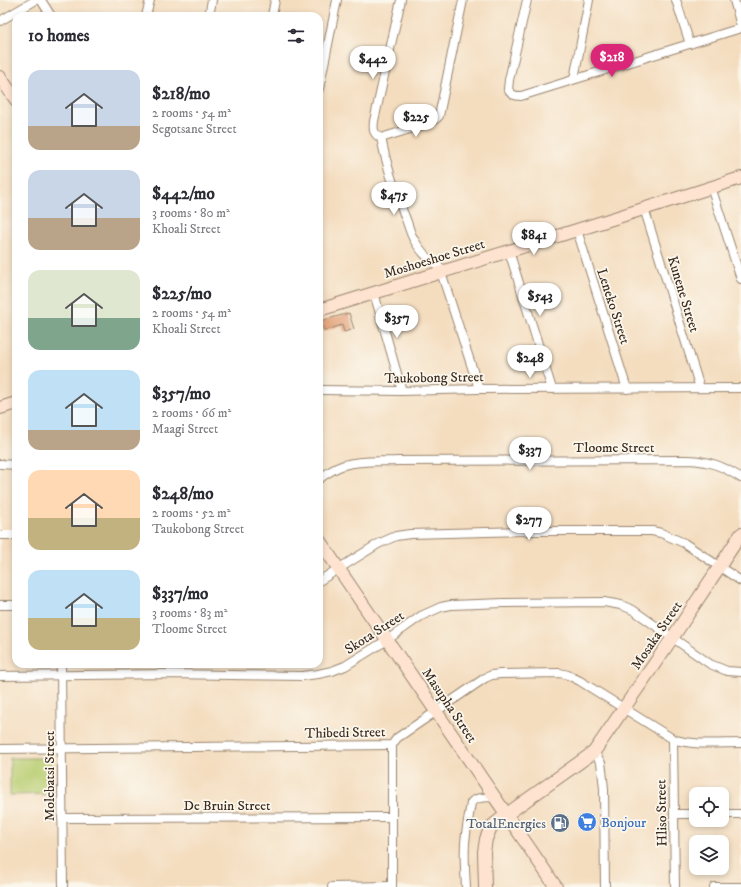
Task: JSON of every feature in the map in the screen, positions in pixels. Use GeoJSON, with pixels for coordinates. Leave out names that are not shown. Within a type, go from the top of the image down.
{"type":"FeatureCollection","features":[{"type":"Feature","properties":{"kind":"street"},"geometry":{"type":"LineString","coordinates":[[15,12],[36,0]]}},
{"type":"Feature","properties":{"kind":"street"},"geometry":{"type":"LineString","coordinates":[[40,0],[48,12]]}},
{"type":"Feature","properties":{"kind":"street"},"geometry":{"type":"LineString","coordinates":[[147,12],[150,0]]}},
{"type":"Feature","properties":{"kind":"street"},"geometry":{"type":"LineString","coordinates":[[210,12],[212,0]]}},
{"type":"Feature","properties":{"kind":"street"},"geometry":{"type":"LineString","coordinates":[[273,12],[275,0]]}},
{"type":"Feature","properties":{"kind":"street"},"geometry":{"type":"LineString","coordinates":[[323,69],[337,0]]}},
{"type":"Feature","properties":{"kind":"street"},"geometry":{"type":"LineString","coordinates":[[401,0],[373,130],[376,135],[381,138],[384,155],[413,237],[430,259],[443,271],[478,389]]}},
{"type":"Feature","properties":{"kind":"street"},"geometry":{"type":"LineString","coordinates":[[381,138],[429,123],[438,118],[463,0]]}},
{"type":"Feature","properties":{"kind":"street"},"geometry":{"type":"LineString","coordinates":[[527,0],[508,89],[513,95],[521,96],[741,27],[734,0]]}},
{"type":"Feature","properties":{"kind":"street"},"geometry":{"type":"LineString","coordinates":[[574,79],[590,0]]}},
{"type":"Feature","properties":{"kind":"street"},"geometry":{"type":"LineString","coordinates":[[676,0],[690,44]]}},
{"type":"Feature","properties":{"kind":"street"},"geometry":{"type":"LineString","coordinates":[[0,21],[12,14]]}},
{"type":"Feature","properties":{"kind":"street"},"geometry":{"type":"LineString","coordinates":[[0,77],[12,94]]}},
{"type":"Feature","properties":{"kind":"street","name":"Moshoeshoe Street"},"geometry":{"type":"LineString","coordinates":[[323,309],[741,178]]}},
{"type":"Feature","properties":{"kind":"street"},"geometry":{"type":"LineString","coordinates":[[711,187],[741,279]]}},
{"type":"Feature","properties":{"kind":"street","name":"Kunene Street"},"geometry":{"type":"LineString","coordinates":[[644,208],[700,388]]}},
{"type":"Feature","properties":{"kind":"street","name":"Leneko Street"},"geometry":{"type":"LineString","coordinates":[[577,230],[627,389]]}},
{"type":"Feature","properties":{"kind":"street"},"geometry":{"type":"LineString","coordinates":[[509,251],[552,389]]}},
{"type":"Feature","properties":{"kind":"street"},"geometry":{"type":"LineString","coordinates":[[374,293],[402,391]]}},
{"type":"Feature","properties":{"kind":"street","name":"Taukobong Street"},"geometry":{"type":"LineString","coordinates":[[323,390],[402,391],[478,389],[741,388]]}},
{"type":"Feature","properties":{"kind":"street"},"geometry":{"type":"LineString","coordinates":[[0,408],[12,404]]}},
{"type":"Feature","properties":{"kind":"street","name":"Tloome Street"},"geometry":{"type":"LineString","coordinates":[[323,476],[331,471],[356,462],[698,460],[715,464],[741,478]]}},
{"type":"Feature","properties":{"kind":"street"},"geometry":{"type":"LineString","coordinates":[[0,464],[12,465]]}},
{"type":"Feature","properties":{"kind":"street"},"geometry":{"type":"LineString","coordinates":[[323,579],[378,544],[396,536],[410,534],[536,531],[637,531],[661,533],[684,543],[741,581]]}},
{"type":"Feature","properties":{"kind":"street","name":"Mosaka Street"},"geometry":{"type":"LineString","coordinates":[[485,887],[484,852],[486,839],[491,827],[594,752],[673,637],[741,534]]}},
{"type":"Feature","properties":{"kind":"street"},"geometry":{"type":"LineString","coordinates":[[0,535],[12,535]]}},
{"type":"Feature","properties":{"kind":"street","name":"Masupha Street"},"geometry":{"type":"LineString","coordinates":[[323,546],[556,887]]}},
{"type":"Feature","properties":{"kind":"street","name":"Skota Street"},"geometry":{"type":"LineString","coordinates":[[0,676],[169,674],[302,676],[318,674],[345,666],[387,640],[421,616],[441,607],[451,605],[504,603],[612,603],[621,605],[633,610],[710,664],[727,671],[741,672]]}},
{"type":"Feature","properties":{"kind":"street"},"geometry":{"type":"LineString","coordinates":[[0,605],[12,605]]}},
{"type":"Feature","properties":{"kind":"street","name":"Molebatsi Street"},"geometry":{"type":"LineString","coordinates":[[61,668],[62,887]]}},
{"type":"Feature","properties":{"kind":"street","name":"Thibedi Street"},"geometry":{"type":"LineString","coordinates":[[0,749],[392,745],[398,738],[492,675],[560,673],[580,681],[673,739]]}},
{"type":"Feature","properties":{"kind":"street"},"geometry":{"type":"LineString","coordinates":[[673,739],[686,742],[741,743]]}},
{"type":"Feature","properties":{"kind":"street","name":"Hliso Street"},"geometry":{"type":"LineString","coordinates":[[673,739],[675,887]]}},
{"type":"Feature","properties":{"kind":"street"},"geometry":{"type":"LineString","coordinates":[[332,887],[392,887],[392,745]]}},
{"type":"Feature","properties":{"kind":"street"},"geometry":{"type":"LineString","coordinates":[[594,752],[601,763],[604,789],[605,887]]}},
{"type":"Feature","properties":{"kind":"street"},"geometry":{"type":"LineString","coordinates":[[466,887],[464,862],[465,844],[471,803],[476,799],[494,797]]}},
{"type":"Feature","properties":{"kind":"street"},"geometry":{"type":"LineString","coordinates":[[674,814],[689,814]]}},
{"type":"Feature","properties":{"kind":"street"},"geometry":{"type":"LineString","coordinates":[[729,814],[741,814]]}},
{"type":"Feature","properties":{"kind":"street","name":"De Bruin Street"},"geometry":{"type":"LineString","coordinates":[[62,818],[392,817]]}},
{"type":"Feature","properties":{"kind":"street"},"geometry":{"type":"LineString","coordinates":[[714,887],[741,887]]}},
{"type":"Feature","properties":{"kind":"green space"},"geometry":{"type":"Polygon","coordinates":[[[10,758],[51,758],[52,794],[10,795],[10,758]]]}},
{"type":"Feature","properties":{"kind":"building"},"geometry":{"type":"Polygon","coordinates":[[[349,313],[354,329],[344,332],[342,325],[324,331],[323,320],[349,313]]]}},
{"type":"Feature","properties":{"kind":"place","name":"Bonjour"},"geometry":{"type":"Point","coordinates":[587,822]}},
{"type":"Feature","properties":{"kind":"place","name":"TotalEnergies"},"geometry":{"type":"Point","coordinates":[560,823]}}]}
